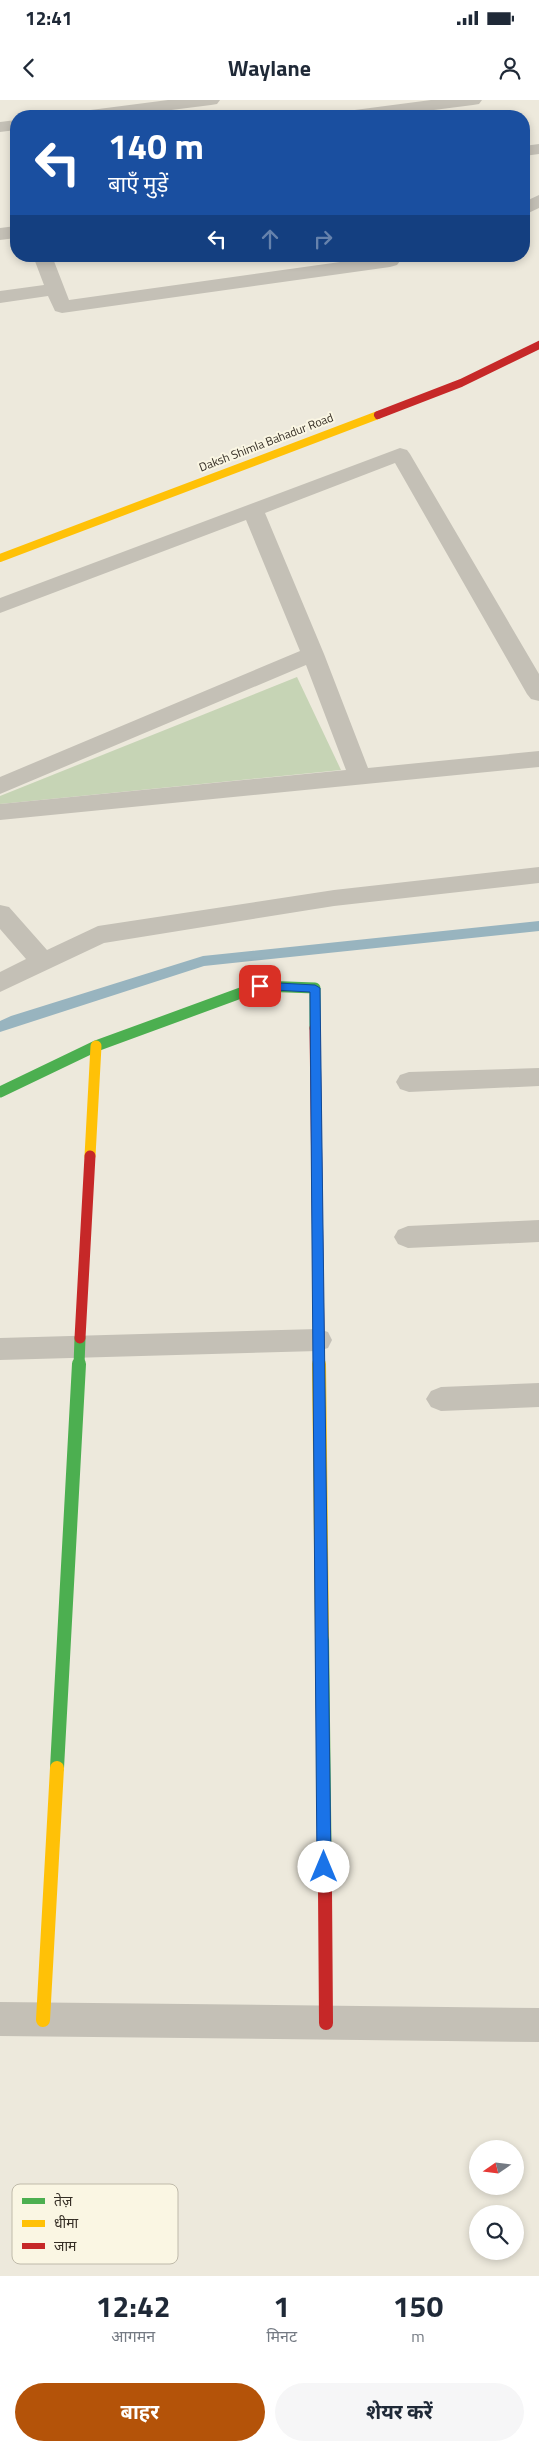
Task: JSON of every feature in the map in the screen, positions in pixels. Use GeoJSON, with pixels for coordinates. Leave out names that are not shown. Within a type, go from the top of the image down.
{"type":"FeatureCollection","features":[{"type":"Feature","properties":{"kind":"street"},"geometry":{"type":"LineString","coordinates":[[131,110],[211,100]]}},
{"type":"Feature","properties":{"kind":"street"},"geometry":{"type":"LineString","coordinates":[[394,110],[473,100]]}},
{"type":"Feature","properties":{"kind":"street"},"geometry":{"type":"LineString","coordinates":[[45,262],[62,308],[383,262]]}},
{"type":"Feature","properties":{"kind":"street"},"geometry":{"type":"LineString","coordinates":[[0,297],[56,289]]}},
{"type":"Feature","properties":{"kind":"street","name":"Daksh Shimla Bahadur Road"},"geometry":{"type":"LineString","coordinates":[[0,558],[461,384],[539,346]]}},
{"type":"Feature","properties":{"kind":"street"},"geometry":{"type":"LineString","coordinates":[[0,606],[400,454],[539,694]]}},
{"type":"Feature","properties":{"kind":"street"},"geometry":{"type":"LineString","coordinates":[[253,510],[313,654],[360,777]]}},
{"type":"Feature","properties":{"kind":"street"},"geometry":{"type":"LineString","coordinates":[[0,786],[313,654]]}},
{"type":"Feature","properties":{"kind":"street"},"geometry":{"type":"LineString","coordinates":[[0,812],[539,759]]}},
{"type":"Feature","properties":{"kind":"street"},"geometry":{"type":"LineString","coordinates":[[0,983],[98,935],[334,898],[539,874]]}},
{"type":"Feature","properties":{"kind":"street"},"geometry":{"type":"LineString","coordinates":[[0,913],[43,962]]}},
{"type":"Feature","properties":{"kind":"street"},"geometry":{"type":"LineString","coordinates":[[0,1092],[96,1046],[260,986],[315,988],[326,2023]]}},
{"type":"Feature","properties":{"kind":"street"},"geometry":{"type":"LineString","coordinates":[[43,2020],[96,1046]]}},
{"type":"Feature","properties":{"kind":"street"},"geometry":{"type":"LineString","coordinates":[[409,1082],[539,1077]]}},
{"type":"Feature","properties":{"kind":"street"},"geometry":{"type":"LineString","coordinates":[[408,1237],[539,1231]]}},
{"type":"Feature","properties":{"kind":"street"},"geometry":{"type":"LineString","coordinates":[[0,1349],[318,1340]]}},
{"type":"Feature","properties":{"kind":"street"},"geometry":{"type":"LineString","coordinates":[[440,1398],[539,1395]]}},
{"type":"Feature","properties":{"kind":"street"},"geometry":{"type":"LineString","coordinates":[[0,2019],[539,2025]]}},
{"type":"Feature","properties":{"kind":"green space"},"geometry":{"type":"Polygon","coordinates":[[[297,677],[341,770],[0,804],[0,796],[297,677]]]}},
{"type":"Feature","properties":{"kind":"waterway"},"geometry":{"type":"LineString","coordinates":[[0,1027],[16,1020],[203,961],[539,926]]}},
{"type":"Feature","properties":{"kind":"traffic: fast"},"geometry":{"type":"LineString","coordinates":[[0,1092],[96,1046],[260,986],[315,988],[315,1028]]}},
{"type":"Feature","properties":{"kind":"traffic: fast"},"geometry":{"type":"LineString","coordinates":[[57,1768],[80,1338]]}},
{"type":"Feature","properties":{"kind":"traffic: fast"},"geometry":{"type":"LineString","coordinates":[[322,1636],[325,1890]]}},
{"type":"Feature","properties":{"kind":"traffic: slow"},"geometry":{"type":"LineString","coordinates":[[0,558],[378,415]]}},
{"type":"Feature","properties":{"kind":"traffic: slow"},"geometry":{"type":"LineString","coordinates":[[90,1156],[96,1046]]}},
{"type":"Feature","properties":{"kind":"traffic: slow"},"geometry":{"type":"LineString","coordinates":[[319,1341],[322,1636]]}},
{"type":"Feature","properties":{"kind":"traffic: slow"},"geometry":{"type":"LineString","coordinates":[[43,2020],[57,1768]]}},
{"type":"Feature","properties":{"kind":"traffic: jam"},"geometry":{"type":"LineString","coordinates":[[378,415],[461,383],[539,345]]}},
{"type":"Feature","properties":{"kind":"traffic: jam"},"geometry":{"type":"LineString","coordinates":[[315,1028],[319,1341]]}},
{"type":"Feature","properties":{"kind":"traffic: jam"},"geometry":{"type":"LineString","coordinates":[[80,1338],[90,1156]]}},
{"type":"Feature","properties":{"kind":"traffic: jam"},"geometry":{"type":"LineString","coordinates":[[325,1890],[326,2023]]}},
{"type":"Feature","properties":{"kind":"route"},"geometry":{"type":"LineString","coordinates":[[260,986],[315,988],[324,1867]]}}]}
